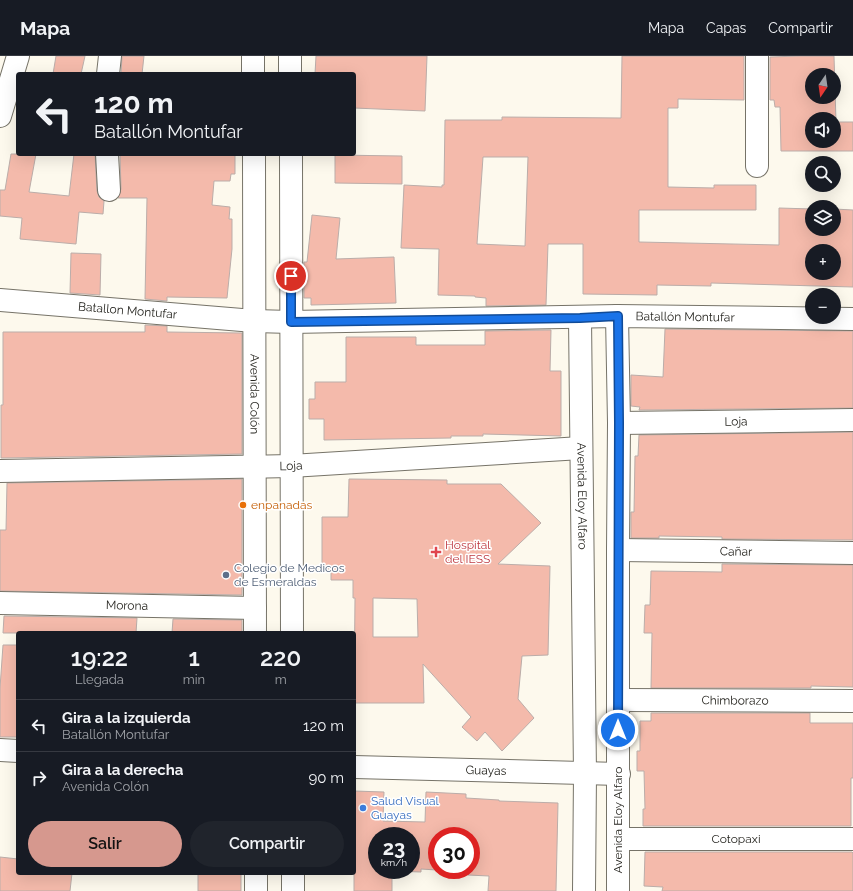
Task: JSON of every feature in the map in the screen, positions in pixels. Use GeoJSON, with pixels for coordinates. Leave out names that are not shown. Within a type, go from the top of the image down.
{"type":"FeatureCollection","features":[{"type":"Feature","properties":{"kind":"street"},"geometry":{"type":"LineString","coordinates":[[0,116],[18,56]]}},
{"type":"Feature","properties":{"kind":"street"},"geometry":{"type":"LineString","coordinates":[[108,72],[110,56]]}},
{"type":"Feature","properties":{"kind":"street"},"geometry":{"type":"LineString","coordinates":[[253,56],[253,72]]}},
{"type":"Feature","properties":{"kind":"street"},"geometry":{"type":"LineString","coordinates":[[290,56],[290,72]]}},
{"type":"Feature","properties":{"kind":"street"},"geometry":{"type":"LineString","coordinates":[[757,166],[758,56]]}},
{"type":"Feature","properties":{"kind":"street"},"geometry":{"type":"LineString","coordinates":[[107,156],[109,190]]}},
{"type":"Feature","properties":{"kind":"street","name":"Avenida Colón"},"geometry":{"type":"LineString","coordinates":[[254,156],[255,631]]}},
{"type":"Feature","properties":{"kind":"street"},"geometry":{"type":"LineString","coordinates":[[290,156],[292,631]]}},
{"type":"Feature","properties":{"kind":"street","name":"Batallon Montufar"},"geometry":{"type":"LineString","coordinates":[[0,300],[254,321]]}},
{"type":"Feature","properties":{"kind":"street","name":"Batallón Montufar"},"geometry":{"type":"LineString","coordinates":[[254,321],[291,322],[580,318],[618,316],[853,319]]}},
{"type":"Feature","properties":{"kind":"street","name":"Avenida Eloy Alfaro"},"geometry":{"type":"LineString","coordinates":[[618,316],[618,891]]}},
{"type":"Feature","properties":{"kind":"street","name":"Avenida Eloy Alfaro"},"geometry":{"type":"LineString","coordinates":[[580,318],[585,774],[584,891]]}},
{"type":"Feature","properties":{"kind":"street","name":"Loja"},"geometry":{"type":"LineString","coordinates":[[619,423],[853,420]]}},
{"type":"Feature","properties":{"kind":"street","name":"Loja"},"geometry":{"type":"LineString","coordinates":[[0,471],[292,466],[581,448]]}},
{"type":"Feature","properties":{"kind":"street","name":"Cañar"},"geometry":{"type":"LineString","coordinates":[[618,550],[853,553]]}},
{"type":"Feature","properties":{"kind":"street","name":"Morona"},"geometry":{"type":"LineString","coordinates":[[0,603],[255,608]]}},
{"type":"Feature","properties":{"kind":"street","name":"Chimborazo"},"geometry":{"type":"LineString","coordinates":[[618,700],[853,700]]}},
{"type":"Feature","properties":{"kind":"street"},"geometry":{"type":"LineString","coordinates":[[0,750],[16,751]]}},
{"type":"Feature","properties":{"kind":"street","name":"Guayas"},"geometry":{"type":"LineString","coordinates":[[356,767],[618,774]]}},
{"type":"Feature","properties":{"kind":"street","name":"Cotopaxi"},"geometry":{"type":"LineString","coordinates":[[618,839],[853,839]]}},
{"type":"Feature","properties":{"kind":"street"},"geometry":{"type":"LineString","coordinates":[[256,875],[256,891]]}},
{"type":"Feature","properties":{"kind":"street"},"geometry":{"type":"LineString","coordinates":[[293,875],[293,891]]}},
{"type":"Feature","properties":{"kind":"building"},"geometry":{"type":"Polygon","coordinates":[[[56,56],[85,56],[81,72],[53,72],[56,56]]]}},
{"type":"Feature","properties":{"kind":"building"},"geometry":{"type":"Polygon","coordinates":[[[122,56],[144,56],[142,72],[121,72],[122,56]]]}},
{"type":"Feature","properties":{"kind":"building"},"geometry":{"type":"Polygon","coordinates":[[[316,56],[427,56],[425,111],[356,108],[356,72],[315,72],[316,56]]]}},
{"type":"Feature","properties":{"kind":"building"},"geometry":{"type":"Polygon","coordinates":[[[622,56],[744,56],[744,100],[678,99],[678,108],[668,108],[668,187],[714,188],[714,185],[756,185],[756,210],[639,210],[639,242],[779,245],[779,208],[805,209],[805,236],[841,236],[841,209],[853,210],[853,287],[711,283],[711,286],[657,285],[657,295],[583,294],[583,244],[548,244],[546,305],[486,306],[486,298],[475,296],[438,295],[439,249],[401,248],[404,185],[442,187],[442,185],[444,185],[445,120],[502,120],[502,117],[621,118],[622,56]],[[483,157],[477,244],[525,246],[528,157],[483,157]]]}},
{"type":"Feature","properties":{"kind":"building"},"geometry":{"type":"Polygon","coordinates":[[[834,56],[834,68],[805,68],[805,104],[835,104],[836,112],[805,112],[805,148],[841,148],[841,122],[853,122],[853,151],[781,151],[780,107],[775,107],[774,100],[770,100],[770,57],[834,56]]]}},
{"type":"Feature","properties":{"kind":"building"},"geometry":{"type":"Polygon","coordinates":[[[11,154],[16,154],[16,156],[36,156],[29,192],[69,196],[74,156],[95,156],[97,191],[99,197],[104,201],[103,214],[79,212],[76,244],[20,239],[22,218],[0,216],[0,190],[5,190],[11,154]]]}},
{"type":"Feature","properties":{"kind":"building"},"geometry":{"type":"Polygon","coordinates":[[[120,156],[235,156],[235,174],[231,174],[230,181],[214,181],[212,205],[230,207],[229,219],[232,219],[232,249],[227,298],[167,297],[167,301],[145,299],[147,198],[118,198],[121,189],[120,156]]]}},
{"type":"Feature","properties":{"kind":"building"},"geometry":{"type":"Polygon","coordinates":[[[335,156],[402,156],[402,184],[335,183],[335,156]]]}},
{"type":"Feature","properties":{"kind":"building"},"geometry":{"type":"Polygon","coordinates":[[[312,215],[340,218],[336,259],[394,257],[396,303],[311,305],[311,298],[304,298],[304,262],[307,262],[312,215]]]}},
{"type":"Feature","properties":{"kind":"building"},"geometry":{"type":"Polygon","coordinates":[[[71,253],[101,254],[100,295],[70,293],[71,253]]]}},
{"type":"Feature","properties":{"kind":"building"},"geometry":{"type":"Polygon","coordinates":[[[145,325],[167,326],[167,332],[242,333],[242,454],[1,458],[3,332],[145,332],[145,325]]]}},
{"type":"Feature","properties":{"kind":"building"},"geometry":{"type":"Polygon","coordinates":[[[665,329],[853,331],[853,408],[639,410],[640,407],[631,406],[631,375],[663,377],[665,329]]]}},
{"type":"Feature","properties":{"kind":"building"},"geometry":{"type":"Polygon","coordinates":[[[551,330],[550,371],[561,371],[561,436],[483,434],[483,436],[451,436],[451,438],[324,440],[324,419],[309,419],[309,399],[315,399],[315,382],[346,382],[346,337],[416,337],[416,345],[485,345],[485,331],[551,330]]]}},
{"type":"Feature","properties":{"kind":"building"},"geometry":{"type":"Polygon","coordinates":[[[853,432],[853,540],[722,539],[722,537],[659,536],[659,538],[631,538],[631,512],[634,512],[635,456],[638,456],[639,435],[853,432]]]}},
{"type":"Feature","properties":{"kind":"building"},"geometry":{"type":"Polygon","coordinates":[[[242,479],[242,595],[0,591],[0,530],[6,530],[7,483],[242,479]]]}},
{"type":"Feature","properties":{"kind":"building"},"geometry":{"type":"Polygon","coordinates":[[[349,479],[447,480],[447,484],[501,484],[541,523],[498,564],[550,566],[548,655],[522,656],[518,699],[534,718],[502,751],[485,732],[477,741],[462,727],[471,717],[423,664],[424,703],[356,703],[356,631],[355,631],[355,598],[353,598],[353,580],[331,580],[331,569],[322,569],[322,517],[348,517],[349,479]],[[373,598],[373,637],[418,637],[417,599],[373,598]]]}},
{"type":"Feature","properties":{"kind":"building"},"geometry":{"type":"Polygon","coordinates":[[[722,564],[853,565],[853,687],[811,686],[811,688],[651,688],[652,633],[644,633],[645,605],[650,605],[651,571],[722,572],[722,564]]]}},
{"type":"Feature","properties":{"kind":"building"},"geometry":{"type":"Polygon","coordinates":[[[4,616],[137,618],[136,631],[16,631],[16,633],[3,633],[4,616]]]}},
{"type":"Feature","properties":{"kind":"building"},"geometry":{"type":"Polygon","coordinates":[[[173,619],[242,620],[242,631],[172,631],[173,619]]]}},
{"type":"Feature","properties":{"kind":"building"},"geometry":{"type":"Polygon","coordinates":[[[3,645],[16,645],[16,737],[0,737],[0,688],[3,645]]]}},
{"type":"Feature","properties":{"kind":"building"},"geometry":{"type":"Polygon","coordinates":[[[651,713],[810,713],[810,723],[853,723],[851,826],[643,826],[643,809],[645,809],[644,771],[637,771],[637,751],[640,751],[640,721],[651,721],[651,713]]]}},
{"type":"Feature","properties":{"kind":"building"},"geometry":{"type":"Polygon","coordinates":[[[356,791],[384,792],[383,821],[425,822],[426,792],[466,794],[466,798],[499,801],[558,803],[556,891],[488,891],[489,876],[480,876],[480,827],[428,827],[428,869],[421,869],[421,872],[420,827],[368,827],[368,879],[392,879],[392,891],[354,891],[354,875],[356,875],[356,791]]]}},
{"type":"Feature","properties":{"kind":"building"},"geometry":{"type":"Polygon","coordinates":[[[645,852],[852,852],[853,891],[662,891],[663,887],[644,886],[645,852]]]}},
{"type":"Feature","properties":{"kind":"building"},"geometry":{"type":"Polygon","coordinates":[[[0,857],[16,859],[16,875],[72,875],[70,891],[0,891],[0,857]]]}},
{"type":"Feature","properties":{"kind":"building"},"geometry":{"type":"Polygon","coordinates":[[[198,875],[241,875],[241,891],[198,891],[198,875]]]}},
{"type":"Feature","properties":{"kind":"place","name":"enpanadas"},"geometry":{"type":"Point","coordinates":[243,505]}},
{"type":"Feature","properties":{"kind":"place","name":"Hospital del IESS"},"geometry":{"type":"Point","coordinates":[436,552]}},
{"type":"Feature","properties":{"kind":"place","name":"Colegio de Medicos de Esmeraldas"},"geometry":{"type":"Point","coordinates":[226,575]}},
{"type":"Feature","properties":{"kind":"place","name":"Salud Visual Guayas"},"geometry":{"type":"Point","coordinates":[363,808]}},
{"type":"Feature","properties":{"kind":"route"},"geometry":{"type":"LineString","coordinates":[[291,276],[291,322],[580,318],[618,316],[618,730]]}}]}
